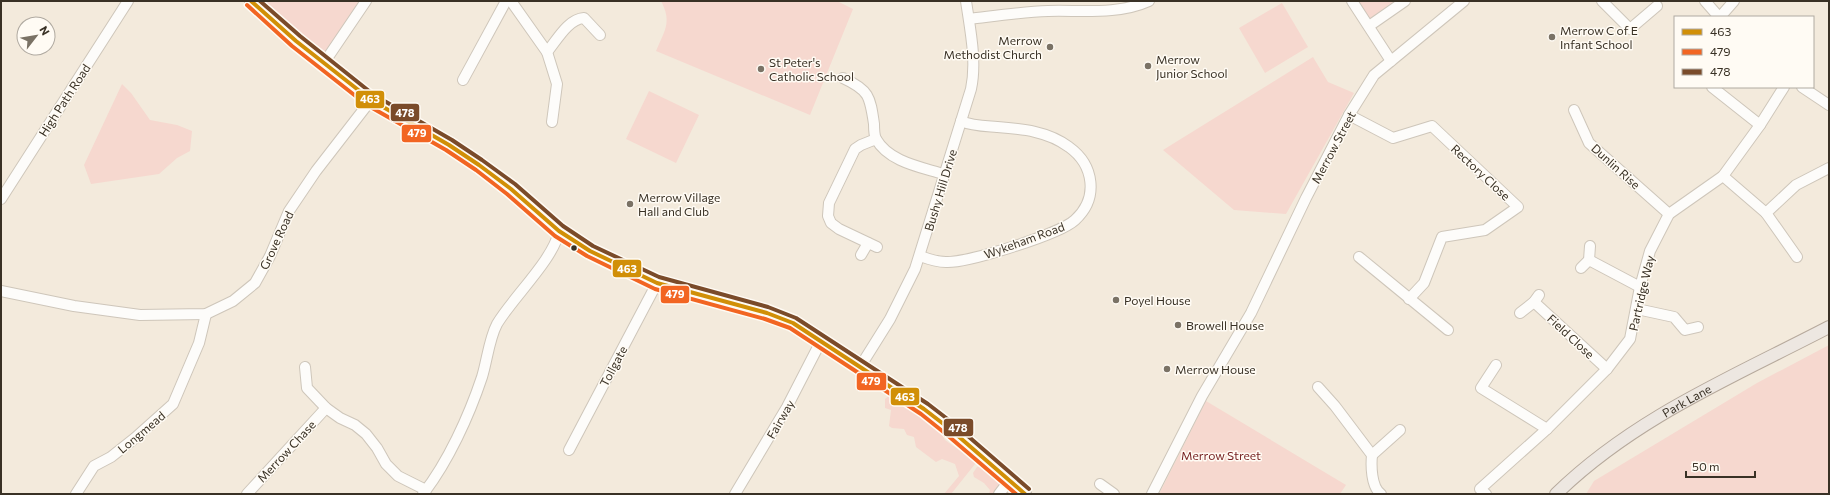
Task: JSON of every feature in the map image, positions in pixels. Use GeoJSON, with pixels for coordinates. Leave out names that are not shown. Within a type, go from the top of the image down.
{"type":"FeatureCollection","features":[{"type":"Feature","properties":{"kind":"main road"},"geometry":{"type":"LineString","coordinates":[[251,1],[324,63],[371,100],[449,145],[479,165],[559,231],[590,251],[657,283],[767,313],[793,323],[921,407],[950,429],[1025,494]]}},
{"type":"Feature","properties":{"kind":"main road","name":"Park Lane"},"geometry":{"type":"LineString","coordinates":[[1556,494],[1606,452],[1649,422],[1700,391],[1829,327]]}},
{"type":"Feature","properties":{"kind":"street","name":"High Path Road"},"geometry":{"type":"LineString","coordinates":[[1,199],[128,1]]}},
{"type":"Feature","properties":{"kind":"street"},"geometry":{"type":"LineString","coordinates":[[324,63],[366,1]]}},
{"type":"Feature","properties":{"kind":"street"},"geometry":{"type":"LineString","coordinates":[[463,80],[506,1]]}},
{"type":"Feature","properties":{"kind":"street"},"geometry":{"type":"LineString","coordinates":[[511,1],[547,52],[557,84],[552,122]]}},
{"type":"Feature","properties":{"kind":"street","name":"Bushy Hill Drive"},"geometry":{"type":"LineString","coordinates":[[860,367],[896,308],[920,256],[935,209],[943,174],[973,81],[969,19],[966,1]]}},
{"type":"Feature","properties":{"kind":"street"},"geometry":{"type":"LineString","coordinates":[[969,19],[1019,13],[1097,11],[1140,5],[1149,1]]}},
{"type":"Feature","properties":{"kind":"street"},"geometry":{"type":"LineString","coordinates":[[1352,1],[1391,61]]}},
{"type":"Feature","properties":{"kind":"street"},"geometry":{"type":"LineString","coordinates":[[1369,26],[1405,1]]}},
{"type":"Feature","properties":{"kind":"street","name":"Merrow Street"},"geometry":{"type":"LineString","coordinates":[[1152,494],[1202,396],[1251,313],[1306,198],[1349,115],[1368,82],[1374,75],[1464,1]]}},
{"type":"Feature","properties":{"kind":"street"},"geometry":{"type":"LineString","coordinates":[[1602,1],[1630,29],[1657,6]]}},
{"type":"Feature","properties":{"kind":"street"},"geometry":{"type":"LineString","coordinates":[[1705,1],[1718,16]]}},
{"type":"Feature","properties":{"kind":"street"},"geometry":{"type":"LineString","coordinates":[[1720,16],[1734,1]]}},
{"type":"Feature","properties":{"kind":"street"},"geometry":{"type":"LineString","coordinates":[[547,52],[577,18],[584,18],[600,35]]}},
{"type":"Feature","properties":{"kind":"street"},"geometry":{"type":"LineString","coordinates":[[843,78],[864,90],[868,98],[876,138],[889,153],[902,161],[943,174]]}},
{"type":"Feature","properties":{"kind":"street"},"geometry":{"type":"LineString","coordinates":[[1713,88],[1760,125]]}},
{"type":"Feature","properties":{"kind":"street","name":"Partridge Way"},"geometry":{"type":"LineString","coordinates":[[1481,492],[1607,369],[1630,339],[1637,309],[1640,287],[1650,251],[1669,214],[1723,176],[1760,125],[1783,88]]}},
{"type":"Feature","properties":{"kind":"street"},"geometry":{"type":"LineString","coordinates":[[1804,88],[1829,105]]}},
{"type":"Feature","properties":{"kind":"street","name":"Grove Road"},"geometry":{"type":"LineString","coordinates":[[1,291],[74,306],[140,315],[206,314],[233,301],[255,283],[270,256],[289,211],[316,171],[371,100]]}},
{"type":"Feature","properties":{"kind":"street","name":"Dunlin Rise"},"geometry":{"type":"LineString","coordinates":[[1574,110],[1589,143],[1669,214]]}},
{"type":"Feature","properties":{"kind":"street","name":"Rectory Close"},"geometry":{"type":"LineString","coordinates":[[1349,115],[1393,138],[1432,126],[1518,207],[1485,230],[1442,237],[1424,283],[1409,299]]}},
{"type":"Feature","properties":{"kind":"street","name":"Wykeham Road"},"geometry":{"type":"LineString","coordinates":[[920,256],[945,262],[961,261],[996,252],[1045,234],[1074,221],[1083,211],[1090,198],[1091,183],[1084,162],[1070,148],[1056,138],[1044,134],[1015,129],[971,125],[961,122]]}},
{"type":"Feature","properties":{"kind":"street"},"geometry":{"type":"LineString","coordinates":[[862,255],[872,245],[839,229],[831,223],[828,209],[855,149],[876,138]]}},
{"type":"Feature","properties":{"kind":"street"},"geometry":{"type":"LineString","coordinates":[[1766,213],[1796,185],[1829,168]]}},
{"type":"Feature","properties":{"kind":"street"},"geometry":{"type":"LineString","coordinates":[[1723,176],[1766,213],[1797,257]]}},
{"type":"Feature","properties":{"kind":"street"},"geometry":{"type":"LineString","coordinates":[[305,367],[307,388],[326,408],[340,418],[355,425],[366,434],[377,448],[386,464],[398,476],[424,492],[455,442],[482,377],[497,325],[523,288],[544,263],[558,237],[559,231]]}},
{"type":"Feature","properties":{"kind":"street"},"geometry":{"type":"LineString","coordinates":[[1581,268],[1589,260],[1590,246]]}},
{"type":"Feature","properties":{"kind":"street"},"geometry":{"type":"LineString","coordinates":[[1359,258],[1448,330]]}},
{"type":"Feature","properties":{"kind":"street"},"geometry":{"type":"LineString","coordinates":[[1589,260],[1640,287]]}},
{"type":"Feature","properties":{"kind":"street","name":"Tollgate"},"geometry":{"type":"LineString","coordinates":[[569,450],[657,283]]}},
{"type":"Feature","properties":{"kind":"street","name":"Field Close"},"geometry":{"type":"LineString","coordinates":[[1520,313],[1537,298],[1607,369]]}},
{"type":"Feature","properties":{"kind":"street"},"geometry":{"type":"LineString","coordinates":[[1637,309],[1674,317],[1686,330],[1698,327]]}},
{"type":"Feature","properties":{"kind":"street","name":"Longmead"},"geometry":{"type":"LineString","coordinates":[[76,494],[94,466],[111,457],[173,404],[199,343],[206,314]]}},
{"type":"Feature","properties":{"kind":"street","name":"Fairway"},"geometry":{"type":"LineString","coordinates":[[735,494],[787,407],[821,341]]}},
{"type":"Feature","properties":{"kind":"street"},"geometry":{"type":"LineString","coordinates":[[1496,365],[1481,388],[1547,429]]}},
{"type":"Feature","properties":{"kind":"street"},"geometry":{"type":"LineString","coordinates":[[1318,387],[1335,406],[1372,455]]}},
{"type":"Feature","properties":{"kind":"street","name":"Merrow Chase"},"geometry":{"type":"LineString","coordinates":[[247,494],[326,408]]}},
{"type":"Feature","properties":{"kind":"street"},"geometry":{"type":"LineString","coordinates":[[1381,494],[1377,491],[1371,465],[1372,455],[1400,430]]}},
{"type":"Feature","properties":{"kind":"street"},"geometry":{"type":"LineString","coordinates":[[999,494],[1009,481]]}},
{"type":"Feature","properties":{"kind":"street"},"geometry":{"type":"LineString","coordinates":[[1100,484],[1114,494]]}},
{"type":"Feature","properties":{"kind":"green space"},"geometry":{"type":"Polygon","coordinates":[[[262,1],[366,1],[327,59],[262,1]]]}},
{"type":"Feature","properties":{"kind":"green space","name":"St Peter's Catholic School"},"geometry":{"type":"Polygon","coordinates":[[[661,1],[837,1],[853,9],[810,115],[656,51],[667,21],[661,1]]]}},
{"type":"Feature","properties":{"kind":"green space"},"geometry":{"type":"Polygon","coordinates":[[[1356,1],[1398,1],[1369,21],[1356,1]]]}},
{"type":"Feature","properties":{"kind":"green space"},"geometry":{"type":"Polygon","coordinates":[[[1282,3],[1308,47],[1265,73],[1239,28],[1282,3]]]}},
{"type":"Feature","properties":{"kind":"green space"},"geometry":{"type":"Polygon","coordinates":[[[1313,57],[1328,82],[1354,93],[1286,214],[1234,210],[1163,150],[1313,57]]]}},
{"type":"Feature","properties":{"kind":"green space"},"geometry":{"type":"Polygon","coordinates":[[[122,84],[131,93],[150,120],[177,125],[192,131],[190,151],[177,158],[159,174],[91,184],[84,165],[122,84]]]}},
{"type":"Feature","properties":{"kind":"green space"},"geometry":{"type":"Polygon","coordinates":[[[649,91],[699,115],[676,163],[626,139],[649,91]]]}},
{"type":"Feature","properties":{"kind":"green space"},"geometry":{"type":"Polygon","coordinates":[[[1829,345],[1829,494],[1586,494],[1594,481],[1757,383],[1829,345]]]}},
{"type":"Feature","properties":{"kind":"green space"},"geometry":{"type":"Polygon","coordinates":[[[890,395],[939,430],[945,440],[959,450],[968,453],[975,459],[975,464],[951,494],[944,494],[959,476],[955,464],[942,459],[936,462],[916,447],[914,437],[907,435],[904,429],[892,428],[889,426],[891,410],[885,408],[885,399],[890,395]]]}},
{"type":"Feature","properties":{"kind":"green space","name":"Merrow Street"},"geometry":{"type":"Polygon","coordinates":[[[1206,401],[1346,485],[1340,494],[1159,494],[1206,401]]]}},
{"type":"Feature","properties":{"kind":"green space"},"geometry":{"type":"Polygon","coordinates":[[[981,466],[1015,494],[989,494],[990,490],[984,483],[974,477],[973,473],[977,467],[981,466]]]}},
{"type":"Feature","properties":{"kind":"transit line","name":"463"},"geometry":{"type":"LineString","coordinates":[[251,1],[296,41],[371,100],[449,145],[479,165],[511,189],[559,231],[590,251],[657,283],[767,313],[793,323],[924,409],[950,429],[1025,494]]}},
{"type":"Feature","properties":{"kind":"transit line","name":"478"},"geometry":{"type":"LineString","coordinates":[[260,1],[300,36],[374,95],[452,140],[482,160],[515,184],[563,226],[593,246],[659,277],[768,307],[796,318],[928,404],[954,424],[1029,489]]}},
{"type":"Feature","properties":{"kind":"transit line","name":"479"},"geometry":{"type":"LineString","coordinates":[[247,5],[292,46],[367,105],[446,150],[476,170],[507,194],[555,236],[587,256],[655,289],[765,319],[790,328],[921,414],[1016,494]]}},
{"type":"Feature","properties":{"kind":"place","name":"Merrow C of E Infant School"},"geometry":{"type":"Point","coordinates":[1552,37]}},
{"type":"Feature","properties":{"kind":"place","name":"Merrow Methodist Church"},"geometry":{"type":"Point","coordinates":[1050,47]}},
{"type":"Feature","properties":{"kind":"place","name":"Merrow Junior School"},"geometry":{"type":"Point","coordinates":[1148,66]}},
{"type":"Feature","properties":{"kind":"place","name":"St Peter's Catholic School"},"geometry":{"type":"Point","coordinates":[761,69]}},
{"type":"Feature","properties":{"kind":"place","name":"Merrow Village Hall and Club"},"geometry":{"type":"Point","coordinates":[630,204]}},
{"type":"Feature","properties":{"kind":"place","name":"Poyel House"},"geometry":{"type":"Point","coordinates":[1116,300]}},
{"type":"Feature","properties":{"kind":"place","name":"Browell House"},"geometry":{"type":"Point","coordinates":[1178,325]}},
{"type":"Feature","properties":{"kind":"place","name":"Merrow House"},"geometry":{"type":"Point","coordinates":[1167,369]}}]}
